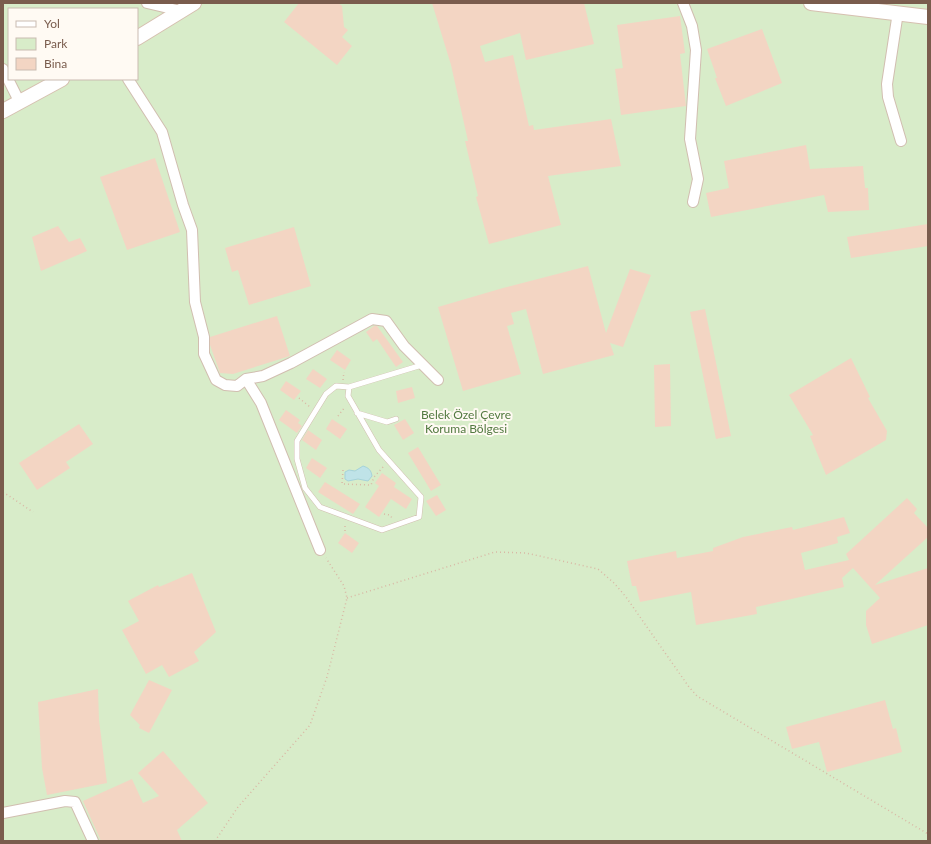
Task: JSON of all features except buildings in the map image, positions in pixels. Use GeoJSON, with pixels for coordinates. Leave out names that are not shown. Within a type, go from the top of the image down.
{"type":"FeatureCollection","features":[{"type":"Feature","properties":{"kind":"main road"},"geometry":{"type":"LineString","coordinates":[[138,37],[194,3]]}},
{"type":"Feature","properties":{"kind":"main road"},"geometry":{"type":"LineString","coordinates":[[811,3],[833,4],[928,17]]}},
{"type":"Feature","properties":{"kind":"main road"},"geometry":{"type":"LineString","coordinates":[[3,111],[60,80]]}},
{"type":"Feature","properties":{"kind":"street"},"geometry":{"type":"LineString","coordinates":[[147,3],[181,11]]}},
{"type":"Feature","properties":{"kind":"street"},"geometry":{"type":"LineString","coordinates":[[683,3],[692,26],[696,50],[690,139],[698,180],[693,202]]}},
{"type":"Feature","properties":{"kind":"street"},"geometry":{"type":"LineString","coordinates":[[898,12],[887,84],[888,97],[902,141]]}},
{"type":"Feature","properties":{"kind":"street"},"geometry":{"type":"LineString","coordinates":[[3,69],[8,79]]}},
{"type":"Feature","properties":{"kind":"street"},"geometry":{"type":"LineString","coordinates":[[8,80],[19,101]]}},
{"type":"Feature","properties":{"kind":"street"},"geometry":{"type":"LineString","coordinates":[[129,80],[162,132],[183,205],[192,230],[193,288],[204,337],[204,354],[216,380],[225,386],[237,386],[246,380],[263,376],[291,363],[372,319],[386,321],[404,346],[438,380]]}},
{"type":"Feature","properties":{"kind":"street"},"geometry":{"type":"LineString","coordinates":[[246,380],[261,403],[320,550]]}},
{"type":"Feature","properties":{"kind":"street"},"geometry":{"type":"LineString","coordinates":[[3,813],[65,801],[75,802],[93,841]]}},
{"type":"Feature","properties":{"kind":"lane"},"geometry":{"type":"LineString","coordinates":[[349,387],[348,396],[378,450],[421,497],[419,517],[382,530],[320,507],[305,488],[297,459],[297,441],[326,394],[336,386],[349,387],[422,365]]}},
{"type":"Feature","properties":{"kind":"lane"},"geometry":{"type":"LineString","coordinates":[[358,413],[387,422],[396,419]]}},
{"type":"Feature","properties":{"kind":"path"},"geometry":{"type":"LineString","coordinates":[[299,398],[315,411]]}},
{"type":"Feature","properties":{"kind":"path"},"geometry":{"type":"LineString","coordinates":[[338,416],[350,400]]}},
{"type":"Feature","properties":{"kind":"path"},"geometry":{"type":"LineString","coordinates":[[343,470],[342,484],[371,485],[374,477],[389,462]]}},
{"type":"Feature","properties":{"kind":"path"},"geometry":{"type":"LineString","coordinates":[[3,492],[33,512]]}},
{"type":"Feature","properties":{"kind":"path"},"geometry":{"type":"LineString","coordinates":[[384,514],[390,515],[396,525]]}},
{"type":"Feature","properties":{"kind":"path"},"geometry":{"type":"LineString","coordinates":[[215,841],[238,807],[310,725],[327,677],[347,598],[344,586],[320,550]]}},
{"type":"Feature","properties":{"kind":"path"},"geometry":{"type":"LineString","coordinates":[[347,598],[495,552],[526,553],[598,569],[614,583],[626,597],[689,687],[697,696],[928,834]]}},
{"type":"Feature","properties":{"kind":"green space","name":"Belek Özel Çevre Koruma Bölgesi"},"geometry":{"type":"Polygon","coordinates":[[[3,3],[928,3],[928,841],[3,841],[3,3]]]}},
{"type":"Feature","properties":{"kind":"water"},"geometry":{"type":"Polygon","coordinates":[[[363,466],[368,468],[371,472],[372,476],[368,481],[358,479],[348,481],[345,479],[345,472],[349,470],[355,471],[363,466]]]}}]}
